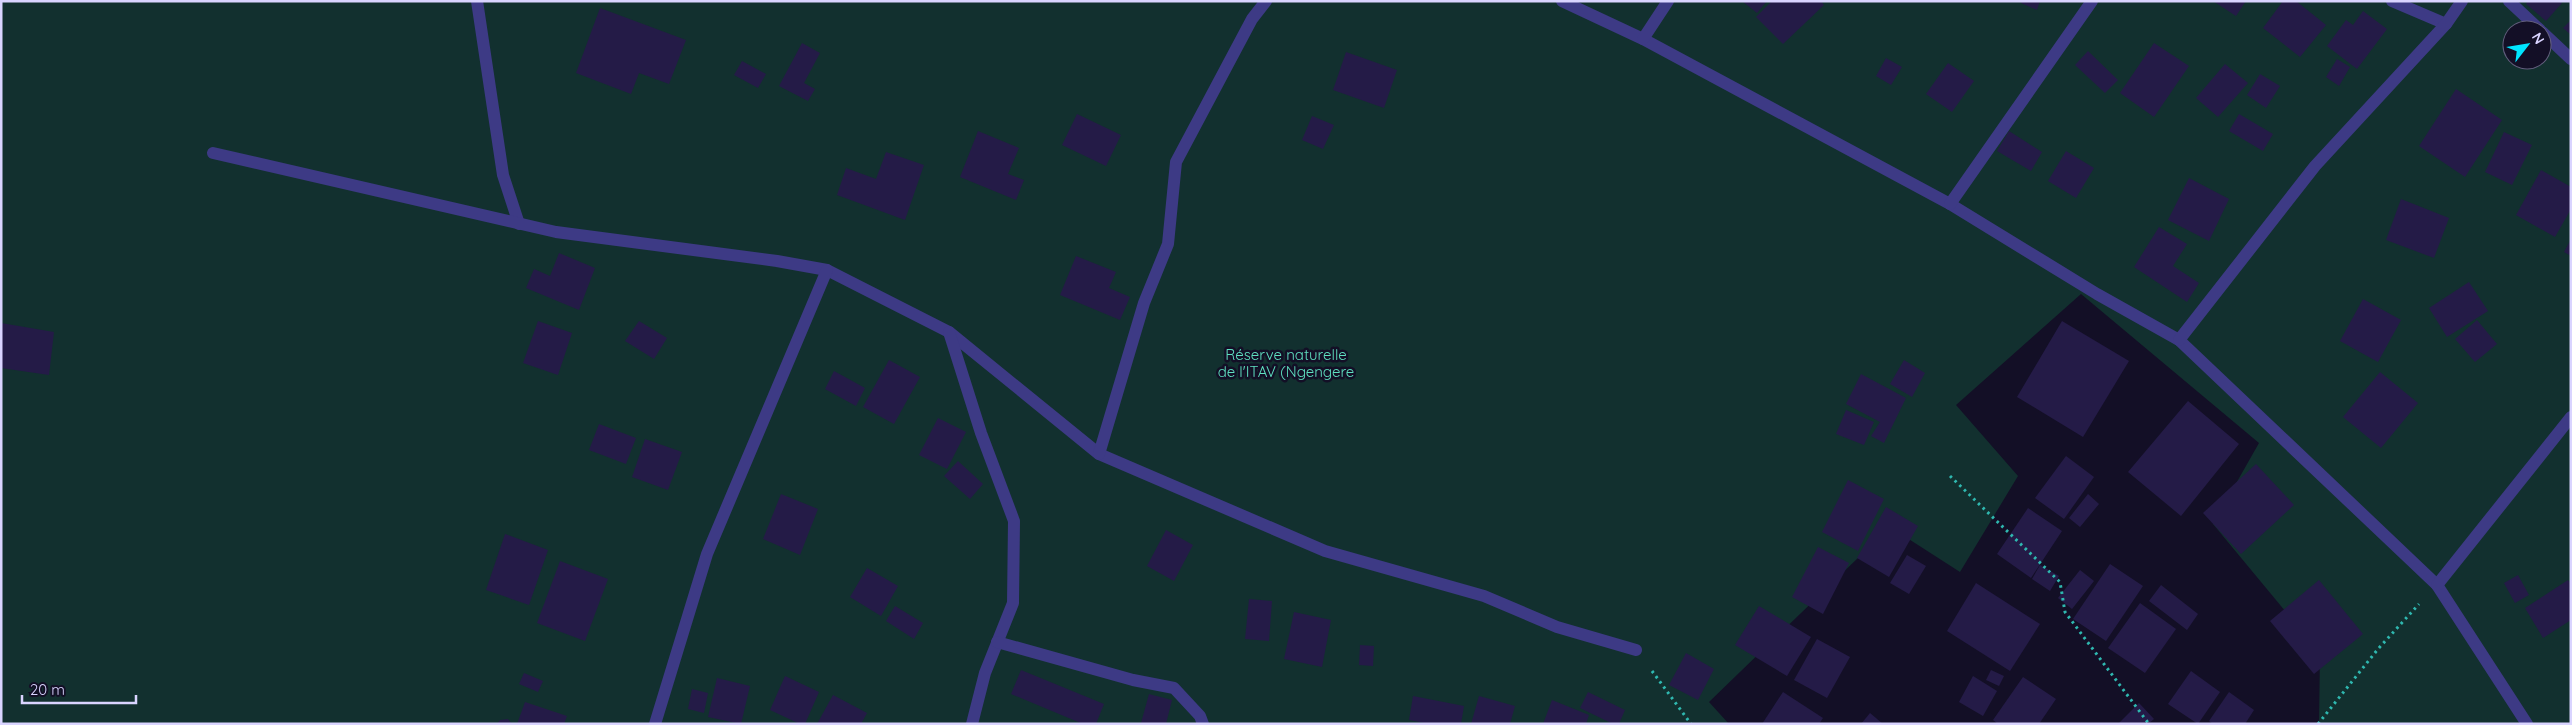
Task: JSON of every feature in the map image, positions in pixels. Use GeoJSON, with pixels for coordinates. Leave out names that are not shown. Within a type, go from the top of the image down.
{"type":"FeatureCollection","features":[{"type":"Feature","properties":{"kind":"street"},"geometry":{"type":"LineString","coordinates":[[477,1],[503,175],[519,224]]}},
{"type":"Feature","properties":{"kind":"street"},"geometry":{"type":"LineString","coordinates":[[1100,454],[1144,303],[1168,244],[1176,162],[1252,19],[1266,1]]}},
{"type":"Feature","properties":{"kind":"street"},"geometry":{"type":"LineString","coordinates":[[1562,1],[1643,39],[1950,204],[2097,294],[2179,340],[2437,585],[2527,724]]}},
{"type":"Feature","properties":{"kind":"street"},"geometry":{"type":"LineString","coordinates":[[1643,39],[1668,1]]}},
{"type":"Feature","properties":{"kind":"street"},"geometry":{"type":"LineString","coordinates":[[1950,204],[2092,1]]}},
{"type":"Feature","properties":{"kind":"street"},"geometry":{"type":"LineString","coordinates":[[2392,1],[2446,24]]}},
{"type":"Feature","properties":{"kind":"street"},"geometry":{"type":"LineString","coordinates":[[2179,340],[2315,166],[2446,24],[2462,1]]}},
{"type":"Feature","properties":{"kind":"street"},"geometry":{"type":"LineString","coordinates":[[2509,1],[2529,20]]}},
{"type":"Feature","properties":{"kind":"street"},"geometry":{"type":"LineString","coordinates":[[2552,41],[2571,59]]}},
{"type":"Feature","properties":{"kind":"street"},"geometry":{"type":"LineString","coordinates":[[213,153],[556,232],[776,261],[827,270],[949,332],[1100,454],[1325,551],[1484,596],[1557,627],[1636,650]]}},
{"type":"Feature","properties":{"kind":"street"},"geometry":{"type":"LineString","coordinates":[[655,724],[707,554],[827,270]]}},
{"type":"Feature","properties":{"kind":"street"},"geometry":{"type":"LineString","coordinates":[[949,332],[981,433],[1014,521],[1013,603],[984,673],[972,724]]}},
{"type":"Feature","properties":{"kind":"street"},"geometry":{"type":"LineString","coordinates":[[2437,585],[2571,418]]}},
{"type":"Feature","properties":{"kind":"street"},"geometry":{"type":"LineString","coordinates":[[997,642],[1133,680],[1174,688],[1200,716],[1203,724]]}},
{"type":"Feature","properties":{"kind":"path"},"geometry":{"type":"LineString","coordinates":[[1950,476],[2060,582],[2065,612],[2148,724]]}},
{"type":"Feature","properties":{"kind":"path"},"geometry":{"type":"LineString","coordinates":[[2318,724],[2378,648],[2437,585]]}},
{"type":"Feature","properties":{"kind":"path"},"geometry":{"type":"LineString","coordinates":[[1636,650],[1692,724]]}},
{"type":"Feature","properties":{"kind":"green space","name":"Réserve naturelle de l'ITAV (Ngengere"},"geometry":{"type":"Polygon","coordinates":[[[1,1],[2571,1],[2571,724],[2319,724],[2320,653],[2213,524],[2259,443],[2081,294],[1956,405],[2018,476],[1960,572],[1890,527],[1709,702],[1729,724],[1,724],[1,1]]]}},
{"type":"Feature","properties":{"kind":"building"},"geometry":{"type":"Polygon","coordinates":[[[1742,1],[1767,1],[1757,13],[1742,1]]]}},
{"type":"Feature","properties":{"kind":"building"},"geometry":{"type":"Polygon","coordinates":[[[1772,1],[1821,1],[1824,5],[1783,44],[1756,17],[1772,1]]]}},
{"type":"Feature","properties":{"kind":"building"},"geometry":{"type":"Polygon","coordinates":[[[2022,1],[2040,1],[2037,10],[2021,3],[2022,1]]]}},
{"type":"Feature","properties":{"kind":"building"},"geometry":{"type":"Polygon","coordinates":[[[2213,1],[2246,1],[2236,16],[2213,1]]]}},
{"type":"Feature","properties":{"kind":"building"},"geometry":{"type":"Polygon","coordinates":[[[2283,1],[2296,1],[2326,25],[2300,57],[2263,28],[2283,1]]]}},
{"type":"Feature","properties":{"kind":"building"},"geometry":{"type":"Polygon","coordinates":[[[2528,1],[2559,1],[2562,3],[2547,20],[2526,4],[2528,1]]]}},
{"type":"Feature","properties":{"kind":"building"},"geometry":{"type":"Polygon","coordinates":[[[600,8],[686,40],[669,84],[639,73],[631,94],[576,73],[600,8]]]}},
{"type":"Feature","properties":{"kind":"building"},"geometry":{"type":"Polygon","coordinates":[[[2363,11],[2387,29],[2357,69],[2327,46],[2346,20],[2353,25],[2363,11]]]}},
{"type":"Feature","properties":{"kind":"building"},"geometry":{"type":"Polygon","coordinates":[[[2571,20],[2571,35],[2563,28],[2571,20]]]}},
{"type":"Feature","properties":{"kind":"building"},"geometry":{"type":"Polygon","coordinates":[[[802,43],[820,53],[804,83],[815,89],[808,101],[779,86],[802,43]]]}},
{"type":"Feature","properties":{"kind":"building"},"geometry":{"type":"Polygon","coordinates":[[[2154,43],[2189,66],[2154,117],[2120,93],[2154,43]]]}},
{"type":"Feature","properties":{"kind":"building"},"geometry":{"type":"Polygon","coordinates":[[[2088,51],[2118,80],[2105,93],[2075,65],[2088,51]]]}},
{"type":"Feature","properties":{"kind":"building"},"geometry":{"type":"Polygon","coordinates":[[[1346,52],[1397,70],[1384,108],[1333,90],[1346,52]]]}},
{"type":"Feature","properties":{"kind":"building"},"geometry":{"type":"Polygon","coordinates":[[[1886,58],[1902,67],[1891,85],[1876,76],[1886,58]]]}},
{"type":"Feature","properties":{"kind":"building"},"geometry":{"type":"Polygon","coordinates":[[[2337,59],[2350,67],[2339,86],[2326,77],[2337,59]]]}},
{"type":"Feature","properties":{"kind":"building"},"geometry":{"type":"Polygon","coordinates":[[[742,61],[766,74],[758,88],[734,75],[742,61]]]}},
{"type":"Feature","properties":{"kind":"building"},"geometry":{"type":"Polygon","coordinates":[[[1948,63],[1974,81],[1952,112],[1926,94],[1948,63]]]}},
{"type":"Feature","properties":{"kind":"building"},"geometry":{"type":"Polygon","coordinates":[[[2225,64],[2248,83],[2218,117],[2196,98],[2225,64]]]}},
{"type":"Feature","properties":{"kind":"building"},"geometry":{"type":"Polygon","coordinates":[[[2260,74],[2280,86],[2266,108],[2247,95],[2260,74]]]}},
{"type":"Feature","properties":{"kind":"building"},"geometry":{"type":"Polygon","coordinates":[[[2456,89],[2502,120],[2465,177],[2419,146],[2456,89]]]}},
{"type":"Feature","properties":{"kind":"building"},"geometry":{"type":"Polygon","coordinates":[[[1077,114],[1121,135],[1106,166],[1062,145],[1077,114]]]}},
{"type":"Feature","properties":{"kind":"building"},"geometry":{"type":"Polygon","coordinates":[[[2239,114],[2273,134],[2263,151],[2229,131],[2239,114]]]}},
{"type":"Feature","properties":{"kind":"building"},"geometry":{"type":"Polygon","coordinates":[[[1312,116],[1334,125],[1323,149],[1302,140],[1312,116]]]}},
{"type":"Feature","properties":{"kind":"building"},"geometry":{"type":"Polygon","coordinates":[[[978,131],[1019,148],[1008,174],[1024,180],[1016,200],[960,177],[978,131]]]}},
{"type":"Feature","properties":{"kind":"building"},"geometry":{"type":"Polygon","coordinates":[[[2009,131],[2042,152],[2031,171],[1997,151],[2009,131]]]}},
{"type":"Feature","properties":{"kind":"building"},"geometry":{"type":"Polygon","coordinates":[[[2504,132],[2532,145],[2512,185],[2485,172],[2504,132]]]}},
{"type":"Feature","properties":{"kind":"building"},"geometry":{"type":"Polygon","coordinates":[[[2066,151],[2094,168],[2076,198],[2048,181],[2066,151]]]}},
{"type":"Feature","properties":{"kind":"building"},"geometry":{"type":"Polygon","coordinates":[[[886,152],[924,165],[905,220],[837,195],[846,168],[876,179],[886,152]]]}},
{"type":"Feature","properties":{"kind":"building"},"geometry":{"type":"Polygon","coordinates":[[[2541,170],[2571,187],[2571,209],[2555,237],[2516,215],[2541,170]]]}},
{"type":"Feature","properties":{"kind":"building"},"geometry":{"type":"Polygon","coordinates":[[[2189,178],[2229,199],[2209,241],[2168,220],[2189,178]]]}},
{"type":"Feature","properties":{"kind":"building"},"geometry":{"type":"Polygon","coordinates":[[[2401,199],[2449,218],[2434,258],[2386,240],[2401,199]]]}},
{"type":"Feature","properties":{"kind":"building"},"geometry":{"type":"Polygon","coordinates":[[[2159,227],[2187,244],[2173,266],[2199,283],[2187,302],[2134,267],[2159,227]]]}},
{"type":"Feature","properties":{"kind":"building"},"geometry":{"type":"Polygon","coordinates":[[[2571,239],[2571,256],[2564,252],[2571,239]]]}},
{"type":"Feature","properties":{"kind":"building"},"geometry":{"type":"Polygon","coordinates":[[[559,253],[595,268],[579,310],[526,288],[534,269],[550,276],[559,253]]]}},
{"type":"Feature","properties":{"kind":"building"},"geometry":{"type":"Polygon","coordinates":[[[1076,256],[1116,272],[1109,288],[1130,297],[1120,320],[1060,295],[1076,256]]]}},
{"type":"Feature","properties":{"kind":"building"},"geometry":{"type":"Polygon","coordinates":[[[2469,282],[2488,311],[2447,337],[2429,308],[2469,282]]]}},
{"type":"Feature","properties":{"kind":"building"},"geometry":{"type":"Polygon","coordinates":[[[2363,299],[2401,320],[2378,362],[2340,341],[2363,299]]]}},
{"type":"Feature","properties":{"kind":"building"},"geometry":{"type":"Polygon","coordinates":[[[2477,320],[2497,344],[2475,362],[2455,339],[2477,320]]]}},
{"type":"Feature","properties":{"kind":"building"},"geometry":{"type":"Polygon","coordinates":[[[538,321],[572,333],[558,375],[523,363],[538,321]]]}},
{"type":"Feature","properties":{"kind":"building"},"geometry":{"type":"Polygon","coordinates":[[[639,321],[667,338],[654,359],[625,341],[639,321]]]}},
{"type":"Feature","properties":{"kind":"building"},"geometry":{"type":"Polygon","coordinates":[[[2062,321],[2129,361],[2083,437],[2017,397],[2062,321]]]}},
{"type":"Feature","properties":{"kind":"building"},"geometry":{"type":"Polygon","coordinates":[[[1,323],[54,332],[49,375],[1,368],[1,323]]]}},
{"type":"Feature","properties":{"kind":"building"},"geometry":{"type":"Polygon","coordinates":[[[889,360],[920,377],[894,424],[863,407],[889,360]]]}},
{"type":"Feature","properties":{"kind":"building"},"geometry":{"type":"Polygon","coordinates":[[[1904,360],[1925,373],[1912,397],[1890,384],[1904,360]]]}},
{"type":"Feature","properties":{"kind":"building"},"geometry":{"type":"Polygon","coordinates":[[[834,371],[865,388],[856,406],[825,389],[834,371]]]}},
{"type":"Feature","properties":{"kind":"building"},"geometry":{"type":"Polygon","coordinates":[[[2380,372],[2418,403],[2381,448],[2343,417],[2380,372]]]}},
{"type":"Feature","properties":{"kind":"building"},"geometry":{"type":"Polygon","coordinates":[[[1861,374],[1906,398],[1884,443],[1871,436],[1880,422],[1846,404],[1861,374]]]}},
{"type":"Feature","properties":{"kind":"building"},"geometry":{"type":"Polygon","coordinates":[[[2188,401],[2239,444],[2181,516],[2128,472],[2188,401]]]}},
{"type":"Feature","properties":{"kind":"building"},"geometry":{"type":"Polygon","coordinates":[[[1846,410],[1874,422],[1864,445],[1836,434],[1846,410]]]}},
{"type":"Feature","properties":{"kind":"building"},"geometry":{"type":"Polygon","coordinates":[[[938,418],[966,432],[947,469],[919,455],[938,418]]]}},
{"type":"Feature","properties":{"kind":"building"},"geometry":{"type":"Polygon","coordinates":[[[599,424],[636,438],[626,464],[589,450],[599,424]]]}},
{"type":"Feature","properties":{"kind":"building"},"geometry":{"type":"Polygon","coordinates":[[[645,439],[682,452],[668,490],[632,477],[645,439]]]}},
{"type":"Feature","properties":{"kind":"building"},"geometry":{"type":"Polygon","coordinates":[[[2066,456],[2094,477],[2064,519],[2035,498],[2066,456]]]}},
{"type":"Feature","properties":{"kind":"building"},"geometry":{"type":"Polygon","coordinates":[[[958,461],[983,484],[970,499],[944,476],[958,461]]]}},
{"type":"Feature","properties":{"kind":"building"},"geometry":{"type":"Polygon","coordinates":[[[2256,464],[2294,505],[2241,554],[2203,513],[2256,464]]]}},
{"type":"Feature","properties":{"kind":"building"},"geometry":{"type":"Polygon","coordinates":[[[1848,480],[1884,499],[1858,551],[1822,532],[1848,480]]]}},
{"type":"Feature","properties":{"kind":"building"},"geometry":{"type":"Polygon","coordinates":[[[781,494],[818,509],[800,555],[763,539],[781,494]]]}},
{"type":"Feature","properties":{"kind":"building"},"geometry":{"type":"Polygon","coordinates":[[[2088,494],[2099,504],[2080,527],[2069,518],[2088,494]]]}},
{"type":"Feature","properties":{"kind":"building"},"geometry":{"type":"Polygon","coordinates":[[[1886,507],[1918,526],[1889,577],[1857,558],[1886,507]]]}},
{"type":"Feature","properties":{"kind":"building"},"geometry":{"type":"Polygon","coordinates":[[[2028,508],[2062,531],[2031,578],[1997,554],[2028,508]]]}},
{"type":"Feature","properties":{"kind":"building"},"geometry":{"type":"Polygon","coordinates":[[[1166,530],[1193,545],[1174,581],[1147,566],[1166,530]]]}},
{"type":"Feature","properties":{"kind":"building"},"geometry":{"type":"Polygon","coordinates":[[[505,534],[548,550],[529,605],[486,590],[505,534]]]}},
{"type":"Feature","properties":{"kind":"building"},"geometry":{"type":"Polygon","coordinates":[[[1818,547],[1849,563],[1823,614],[1792,597],[1818,547]]]}},
{"type":"Feature","properties":{"kind":"building"},"geometry":{"type":"Polygon","coordinates":[[[1907,555],[1926,566],[1909,594],[1890,583],[1907,555]]]}},
{"type":"Feature","properties":{"kind":"building"},"geometry":{"type":"Polygon","coordinates":[[[560,561],[608,579],[585,641],[537,623],[560,561]]]}},
{"type":"Feature","properties":{"kind":"building"},"geometry":{"type":"Polygon","coordinates":[[[2110,564],[2143,586],[2106,641],[2073,619],[2110,564]]]}},
{"type":"Feature","properties":{"kind":"building"},"geometry":{"type":"Polygon","coordinates":[[[2040,565],[2059,576],[2050,591],[2032,579],[2040,565]]]}},
{"type":"Feature","properties":{"kind":"building"},"geometry":{"type":"Polygon","coordinates":[[[867,568],[898,586],[881,616],[850,597],[867,568]]]}},
{"type":"Feature","properties":{"kind":"building"},"geometry":{"type":"Polygon","coordinates":[[[2080,570],[2094,581],[2072,609],[2058,598],[2080,570]]]}},
{"type":"Feature","properties":{"kind":"building"},"geometry":{"type":"Polygon","coordinates":[[[2518,575],[2529,595],[2515,603],[2504,583],[2518,575]]]}},
{"type":"Feature","properties":{"kind":"building"},"geometry":{"type":"Polygon","coordinates":[[[2319,580],[2363,634],[2314,674],[2270,621],[2319,580]]]}},
{"type":"Feature","properties":{"kind":"building"},"geometry":{"type":"Polygon","coordinates":[[[2568,580],[2571,584],[2571,620],[2543,638],[2525,608],[2568,580]]]}},
{"type":"Feature","properties":{"kind":"building"},"geometry":{"type":"Polygon","coordinates":[[[1976,583],[2040,624],[2010,671],[1947,631],[1976,583]]]}},
{"type":"Feature","properties":{"kind":"building"},"geometry":{"type":"Polygon","coordinates":[[[2161,585],[2198,614],[2187,630],[2149,601],[2161,585]]]}},
{"type":"Feature","properties":{"kind":"building"},"geometry":{"type":"Polygon","coordinates":[[[1249,599],[1272,601],[1269,641],[1245,639],[1249,599]]]}},
{"type":"Feature","properties":{"kind":"building"},"geometry":{"type":"Polygon","coordinates":[[[2140,603],[2176,629],[2145,673],[2108,648],[2140,603]]]}},
{"type":"Feature","properties":{"kind":"building"},"geometry":{"type":"Polygon","coordinates":[[[895,606],[923,623],[914,639],[886,621],[895,606]]]}},
{"type":"Feature","properties":{"kind":"building"},"geometry":{"type":"Polygon","coordinates":[[[1759,606],[1811,637],[1787,676],[1735,645],[1759,606]]]}},
{"type":"Feature","properties":{"kind":"building"},"geometry":{"type":"Polygon","coordinates":[[[1294,612],[1331,620],[1322,667],[1284,659],[1294,612]]]}},
{"type":"Feature","properties":{"kind":"building"},"geometry":{"type":"Polygon","coordinates":[[[1817,639],[1850,657],[1827,698],[1794,680],[1817,639]]]}},
{"type":"Feature","properties":{"kind":"building"},"geometry":{"type":"Polygon","coordinates":[[[1360,645],[1374,646],[1373,666],[1359,665],[1360,645]]]}},
{"type":"Feature","properties":{"kind":"building"},"geometry":{"type":"Polygon","coordinates":[[[1686,653],[1714,669],[1698,700],[1669,685],[1686,653]]]}},
{"type":"Feature","properties":{"kind":"building"},"geometry":{"type":"Polygon","coordinates":[[[1021,670],[1104,704],[1096,724],[1083,724],[1011,694],[1021,670]]]}},
{"type":"Feature","properties":{"kind":"building"},"geometry":{"type":"Polygon","coordinates":[[[1991,670],[2004,676],[1999,686],[1986,680],[1991,670]]]}},
{"type":"Feature","properties":{"kind":"building"},"geometry":{"type":"Polygon","coordinates":[[[2191,671],[2220,692],[2198,724],[2168,704],[2191,671]]]}},
{"type":"Feature","properties":{"kind":"building"},"geometry":{"type":"Polygon","coordinates":[[[524,673],[543,681],[538,692],[519,684],[524,673]]]}},
{"type":"Feature","properties":{"kind":"building"},"geometry":{"type":"Polygon","coordinates":[[[785,676],[819,692],[805,724],[800,724],[770,710],[785,676]]]}},
{"type":"Feature","properties":{"kind":"building"},"geometry":{"type":"Polygon","coordinates":[[[1973,676],[1997,691],[1983,716],[1959,702],[1973,676]]]}},
{"type":"Feature","properties":{"kind":"building"},"geometry":{"type":"Polygon","coordinates":[[[2023,677],[2056,699],[2039,724],[1998,724],[1993,720],[2023,677]]]}},
{"type":"Feature","properties":{"kind":"building"},"geometry":{"type":"Polygon","coordinates":[[[717,678],[750,686],[741,724],[708,717],[717,678]]]}},
{"type":"Feature","properties":{"kind":"building"},"geometry":{"type":"Polygon","coordinates":[[[692,689],[708,693],[704,713],[688,709],[692,689]]]}},
{"type":"Feature","properties":{"kind":"building"},"geometry":{"type":"Polygon","coordinates":[[[1588,692],[1625,710],[1619,724],[1613,724],[1580,708],[1588,692]]]}},
{"type":"Feature","properties":{"kind":"building"},"geometry":{"type":"Polygon","coordinates":[[[1783,692],[1823,718],[1819,724],[1762,724],[1783,692]]]}},
{"type":"Feature","properties":{"kind":"building"},"geometry":{"type":"Polygon","coordinates":[[[2229,692],[2254,710],[2245,724],[2213,724],[2209,721],[2229,692]]]}},
{"type":"Feature","properties":{"kind":"building"},"geometry":{"type":"Polygon","coordinates":[[[1149,694],[1172,700],[1166,724],[1141,723],[1149,694]]]}},
{"type":"Feature","properties":{"kind":"building"},"geometry":{"type":"Polygon","coordinates":[[[833,695],[867,713],[861,724],[817,724],[833,695]]]}},
{"type":"Feature","properties":{"kind":"building"},"geometry":{"type":"Polygon","coordinates":[[[1413,696],[1464,706],[1461,724],[1429,724],[1409,720],[1413,696]]]}},
{"type":"Feature","properties":{"kind":"building"},"geometry":{"type":"Polygon","coordinates":[[[1479,696],[1515,706],[1510,724],[1471,724],[1479,696]]]}},
{"type":"Feature","properties":{"kind":"building"},"geometry":{"type":"Polygon","coordinates":[[[1552,700],[1589,715],[1586,724],[1543,724],[1552,700]]]}},
{"type":"Feature","properties":{"kind":"building"},"geometry":{"type":"Polygon","coordinates":[[[525,702],[567,716],[564,724],[517,724],[525,702]]]}},
{"type":"Feature","properties":{"kind":"building"},"geometry":{"type":"Polygon","coordinates":[[[2139,703],[2154,719],[2148,724],[2118,724],[2139,703]]]}},
{"type":"Feature","properties":{"kind":"building"},"geometry":{"type":"Polygon","coordinates":[[[1870,713],[1883,724],[1861,724],[1870,713]]]}},
{"type":"Feature","properties":{"kind":"building"},"geometry":{"type":"Polygon","coordinates":[[[508,719],[512,724],[497,724],[500,720],[508,719]]]}}]}
